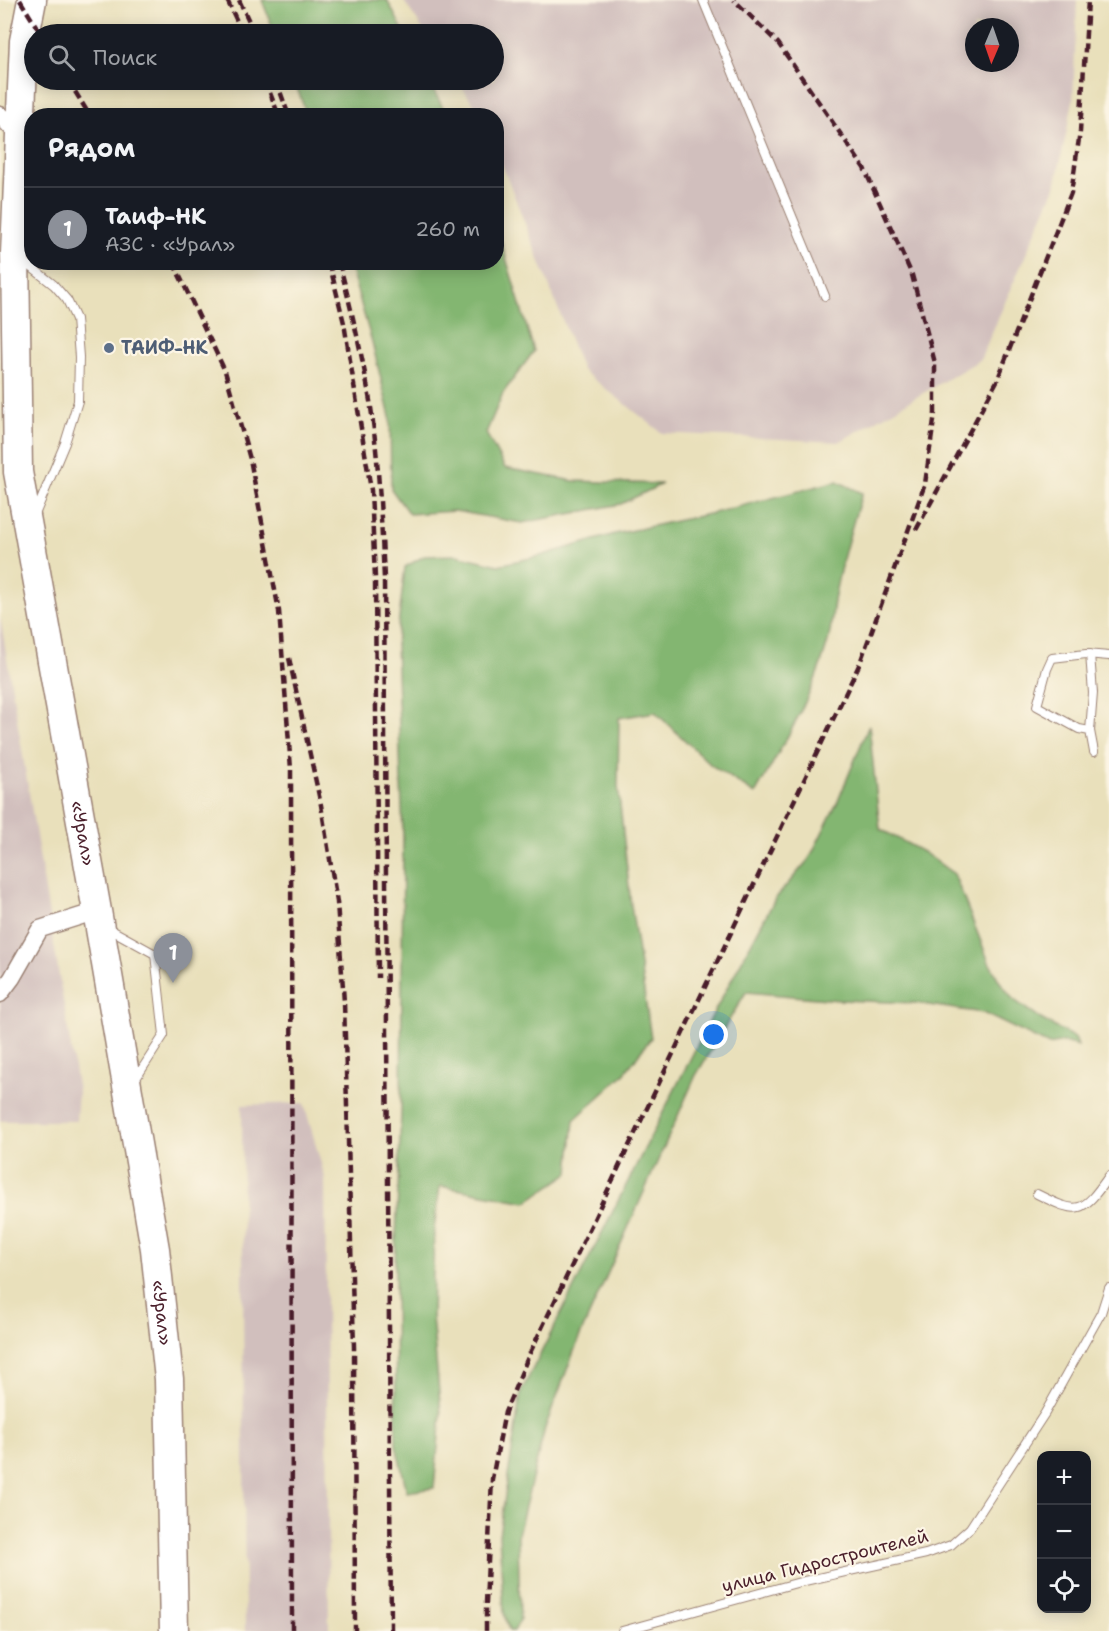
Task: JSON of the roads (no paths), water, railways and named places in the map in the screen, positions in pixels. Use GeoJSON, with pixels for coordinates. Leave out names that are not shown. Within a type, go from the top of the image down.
{"type":"FeatureCollection","features":[{"type":"Feature","properties":{"kind":"highway","name":"«Урал»"},"geometry":{"type":"LineString","coordinates":[[24,83],[15,254],[18,472],[155,1249],[169,1379],[174,1631]]}},
{"type":"Feature","properties":{"kind":"street"},"geometry":{"type":"LineString","coordinates":[[0,115],[20,137]]}},
{"type":"Feature","properties":{"kind":"street"},"geometry":{"type":"LineString","coordinates":[[0,994],[12,978],[40,929],[98,917]]}},
{"type":"Feature","properties":{"kind":"lane"},"geometry":{"type":"LineString","coordinates":[[702,0],[825,296]]}},
{"type":"Feature","properties":{"kind":"lane"},"geometry":{"type":"LineString","coordinates":[[15,254],[24,261]]}},
{"type":"Feature","properties":{"kind":"lane"},"geometry":{"type":"LineString","coordinates":[[28,531],[65,443],[78,401],[79,357],[76,319],[67,300],[54,285],[35,270]]}},
{"type":"Feature","properties":{"kind":"lane"},"geometry":{"type":"LineString","coordinates":[[1090,730],[1079,729],[1037,706],[1052,658],[1090,654],[1109,656]]}},
{"type":"Feature","properties":{"kind":"lane"},"geometry":{"type":"LineString","coordinates":[[1090,654],[1094,693],[1090,730],[1094,752]]}},
{"type":"Feature","properties":{"kind":"lane"},"geometry":{"type":"LineString","coordinates":[[98,917],[155,954],[164,1035],[128,1090]]}},
{"type":"Feature","properties":{"kind":"lane"},"geometry":{"type":"LineString","coordinates":[[1037,1194],[1061,1206],[1081,1207],[1091,1201],[1109,1176]]}},
{"type":"Feature","properties":{"kind":"lane","name":"улица Гидростроителей"},"geometry":{"type":"LineString","coordinates":[[622,1631],[800,1582],[926,1554],[951,1545],[970,1528],[1045,1413],[1101,1313],[1109,1288]]}},
{"type":"Feature","properties":{"kind":"railway"},"geometry":{"type":"LineString","coordinates":[[20,0],[35,24]]}},
{"type":"Feature","properties":{"kind":"railway"},"geometry":{"type":"LineString","coordinates":[[227,0],[238,24]]}},
{"type":"Feature","properties":{"kind":"railway"},"geometry":{"type":"LineString","coordinates":[[239,0],[250,24]]}},
{"type":"Feature","properties":{"kind":"railway"},"geometry":{"type":"LineString","coordinates":[[486,1631],[492,1479],[505,1412],[528,1357],[860,663],[925,484],[935,413],[935,363],[912,275],[864,168],[778,43],[734,0]]}},
{"type":"Feature","properties":{"kind":"railway"},"geometry":{"type":"LineString","coordinates":[[916,530],[997,381],[1071,193],[1080,132],[1088,0]]}},
{"type":"Feature","properties":{"kind":"railway"},"geometry":{"type":"LineString","coordinates":[[74,90],[85,108]]}},
{"type":"Feature","properties":{"kind":"railway"},"geometry":{"type":"LineString","coordinates":[[269,90],[276,108]]}},
{"type":"Feature","properties":{"kind":"railway"},"geometry":{"type":"LineString","coordinates":[[280,90],[286,108]]}},
{"type":"Feature","properties":{"kind":"railway"},"geometry":{"type":"LineString","coordinates":[[177,270],[225,371],[250,459],[279,611],[291,769],[292,1631]]}},
{"type":"Feature","properties":{"kind":"railway"},"geometry":{"type":"LineString","coordinates":[[331,270],[344,323],[371,490],[375,578],[378,978]]}},
{"type":"Feature","properties":{"kind":"railway"},"geometry":{"type":"LineString","coordinates":[[341,270],[370,401],[378,467],[384,578],[391,1631]]}},
{"type":"Feature","properties":{"kind":"railway"},"geometry":{"type":"LineString","coordinates":[[289,658],[321,805],[337,902],[344,1002],[354,1347],[355,1631]]}},
{"type":"Feature","properties":{"kind":"place","name":"ТАИФ-НК"},"geometry":{"type":"Point","coordinates":[109,348]}},
{"type":"Feature","properties":{"kind":"place","name":"Таиф-НК"},"geometry":{"type":"Point","coordinates":[173,983]}}]}
